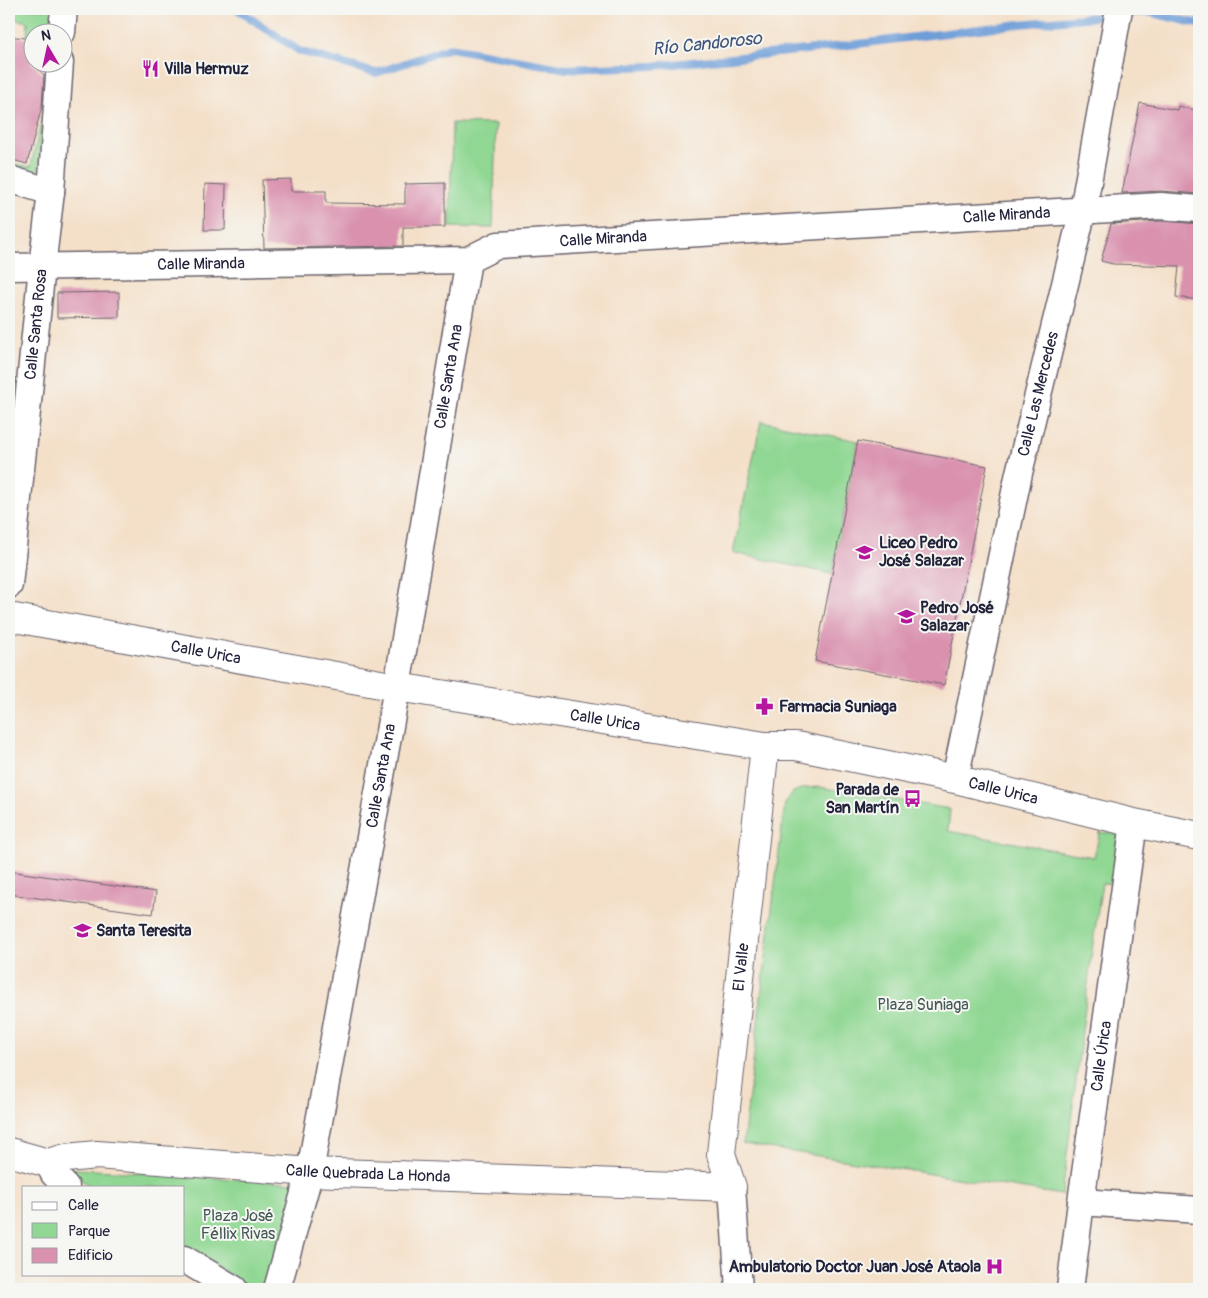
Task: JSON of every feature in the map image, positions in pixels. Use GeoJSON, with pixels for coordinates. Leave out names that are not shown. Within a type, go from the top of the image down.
{"type":"FeatureCollection","features":[{"type":"Feature","properties":{"kind":"main road","name":"Calle Urica"},"geometry":{"type":"LineString","coordinates":[[9,617],[397,687],[765,746],[796,746],[955,779],[1134,823],[1199,836]]}},
{"type":"Feature","properties":{"kind":"main road","name":"El Valle"},"geometry":{"type":"LineString","coordinates":[[732,1187],[720,1154],[765,746]]}},
{"type":"Feature","properties":{"kind":"main road","name":"Calle Quebrada La Honda"},"geometry":{"type":"LineString","coordinates":[[9,1152],[48,1163],[66,1158],[97,1155],[310,1172],[732,1187]]}},
{"type":"Feature","properties":{"kind":"street"},"geometry":{"type":"LineString","coordinates":[[63,22],[64,9]]}},
{"type":"Feature","properties":{"kind":"street","name":"Calle Las Mercedes"},"geometry":{"type":"LineString","coordinates":[[955,779],[1019,474],[1083,210],[1119,9]]}},
{"type":"Feature","properties":{"kind":"street","name":"Calle Santa Rosa"},"geometry":{"type":"LineString","coordinates":[[9,585],[51,192],[59,72]]}},
{"type":"Feature","properties":{"kind":"street"},"geometry":{"type":"LineString","coordinates":[[9,179],[51,192]]}},
{"type":"Feature","properties":{"kind":"street","name":"Calle Miranda"},"geometry":{"type":"LineString","coordinates":[[9,267],[468,260],[498,245],[1083,210],[1161,206],[1199,209]]}},
{"type":"Feature","properties":{"kind":"street","name":"Calle Santa Ana"},"geometry":{"type":"LineString","coordinates":[[277,1289],[310,1172],[397,687],[468,260]]}},
{"type":"Feature","properties":{"kind":"street","name":"Calle Úrica"},"geometry":{"type":"LineString","coordinates":[[1070,1289],[1134,823]]}},
{"type":"Feature","properties":{"kind":"street"},"geometry":{"type":"LineString","coordinates":[[48,1163],[54,1174],[65,1186]]}},
{"type":"Feature","properties":{"kind":"street"},"geometry":{"type":"LineString","coordinates":[[732,1187],[739,1289]]}},
{"type":"Feature","properties":{"kind":"street"},"geometry":{"type":"LineString","coordinates":[[1081,1202],[1199,1210]]}},
{"type":"Feature","properties":{"kind":"street"},"geometry":{"type":"LineString","coordinates":[[185,1260],[234,1289]]}},
{"type":"Feature","properties":{"kind":"green space"},"geometry":{"type":"Polygon","coordinates":[[[9,9],[58,9],[56,22],[28,22],[9,18],[9,9]]]}},
{"type":"Feature","properties":{"kind":"green space"},"geometry":{"type":"Polygon","coordinates":[[[46,103],[38,171],[33,172],[14,167],[15,164],[30,167],[31,165],[46,103]]]}},
{"type":"Feature","properties":{"kind":"green space"},"geometry":{"type":"Polygon","coordinates":[[[452,123],[496,124],[493,228],[450,227],[452,123]]]}},
{"type":"Feature","properties":{"kind":"green space"},"geometry":{"type":"Polygon","coordinates":[[[761,421],[858,441],[832,574],[733,553],[761,421]]]}},
{"type":"Feature","properties":{"kind":"green space","name":"Plaza Suniaga"},"geometry":{"type":"Polygon","coordinates":[[[820,787],[950,809],[948,831],[1094,857],[1100,832],[1127,836],[1121,884],[1102,883],[1062,1195],[743,1144],[785,803],[793,792],[804,788],[820,787]]]}},
{"type":"Feature","properties":{"kind":"green space","name":"Plaza José Féllix Rivas"},"geometry":{"type":"Polygon","coordinates":[[[63,1168],[300,1183],[269,1289],[251,1289],[185,1247],[185,1186],[90,1186],[63,1168]]]}},
{"type":"Feature","properties":{"kind":"building"},"geometry":{"type":"Polygon","coordinates":[[[9,36],[22,38],[22,72],[41,72],[44,75],[42,106],[27,164],[9,159],[9,36]]]}},
{"type":"Feature","properties":{"kind":"building"},"geometry":{"type":"Polygon","coordinates":[[[1140,103],[1177,110],[1178,106],[1199,111],[1199,194],[1162,191],[1122,193],[1140,103]]]}},
{"type":"Feature","properties":{"kind":"building"},"geometry":{"type":"Polygon","coordinates":[[[291,179],[291,191],[326,191],[326,203],[405,204],[405,184],[445,183],[445,227],[403,227],[403,246],[264,248],[262,180],[291,179]]]}},
{"type":"Feature","properties":{"kind":"building"},"geometry":{"type":"Polygon","coordinates":[[[205,184],[226,185],[225,230],[204,230],[205,184]]]}},
{"type":"Feature","properties":{"kind":"building"},"geometry":{"type":"Polygon","coordinates":[[[1161,221],[1199,224],[1199,300],[1176,297],[1179,266],[1113,264],[1101,261],[1111,224],[1161,221]]]}},
{"type":"Feature","properties":{"kind":"building"},"geometry":{"type":"Polygon","coordinates":[[[119,292],[119,317],[57,318],[57,293],[119,292]]]}},
{"type":"Feature","properties":{"kind":"building","name":"Liceo Pedro José Salazar"},"geometry":{"type":"Polygon","coordinates":[[[858,441],[987,466],[944,685],[815,661],[858,441]]]}},
{"type":"Feature","properties":{"kind":"building"},"geometry":{"type":"Polygon","coordinates":[[[9,871],[156,892],[153,914],[9,894],[9,871]]]}},
{"type":"Feature","properties":{"kind":"waterway","name":"Río Candoroso"},"geometry":{"type":"LineString","coordinates":[[237,9],[299,51],[376,73],[450,48],[566,69],[654,66],[825,48],[1020,24],[1148,12],[1199,24]]}},
{"type":"Feature","properties":{"kind":"place","name":"Villa Hermuz"},"geometry":{"type":"Point","coordinates":[150,69]}},
{"type":"Feature","properties":{"kind":"place","name":"Liceo Pedro José Salazar"},"geometry":{"type":"Point","coordinates":[865,552]}},
{"type":"Feature","properties":{"kind":"place","name":"Pedro José Salazar"},"geometry":{"type":"Point","coordinates":[906,617]}},
{"type":"Feature","properties":{"kind":"place","name":"Farmacia Suniaga"},"geometry":{"type":"Point","coordinates":[765,707]}},
{"type":"Feature","properties":{"kind":"place","name":"Parada de San Martín"},"geometry":{"type":"Point","coordinates":[913,799]}},
{"type":"Feature","properties":{"kind":"place","name":"Santa Teresita"},"geometry":{"type":"Point","coordinates":[82,931]}},
{"type":"Feature","properties":{"kind":"place","name":"Ambulatorio Doctor Juan José Ataola"},"geometry":{"type":"Point","coordinates":[995,1267]}}]}
